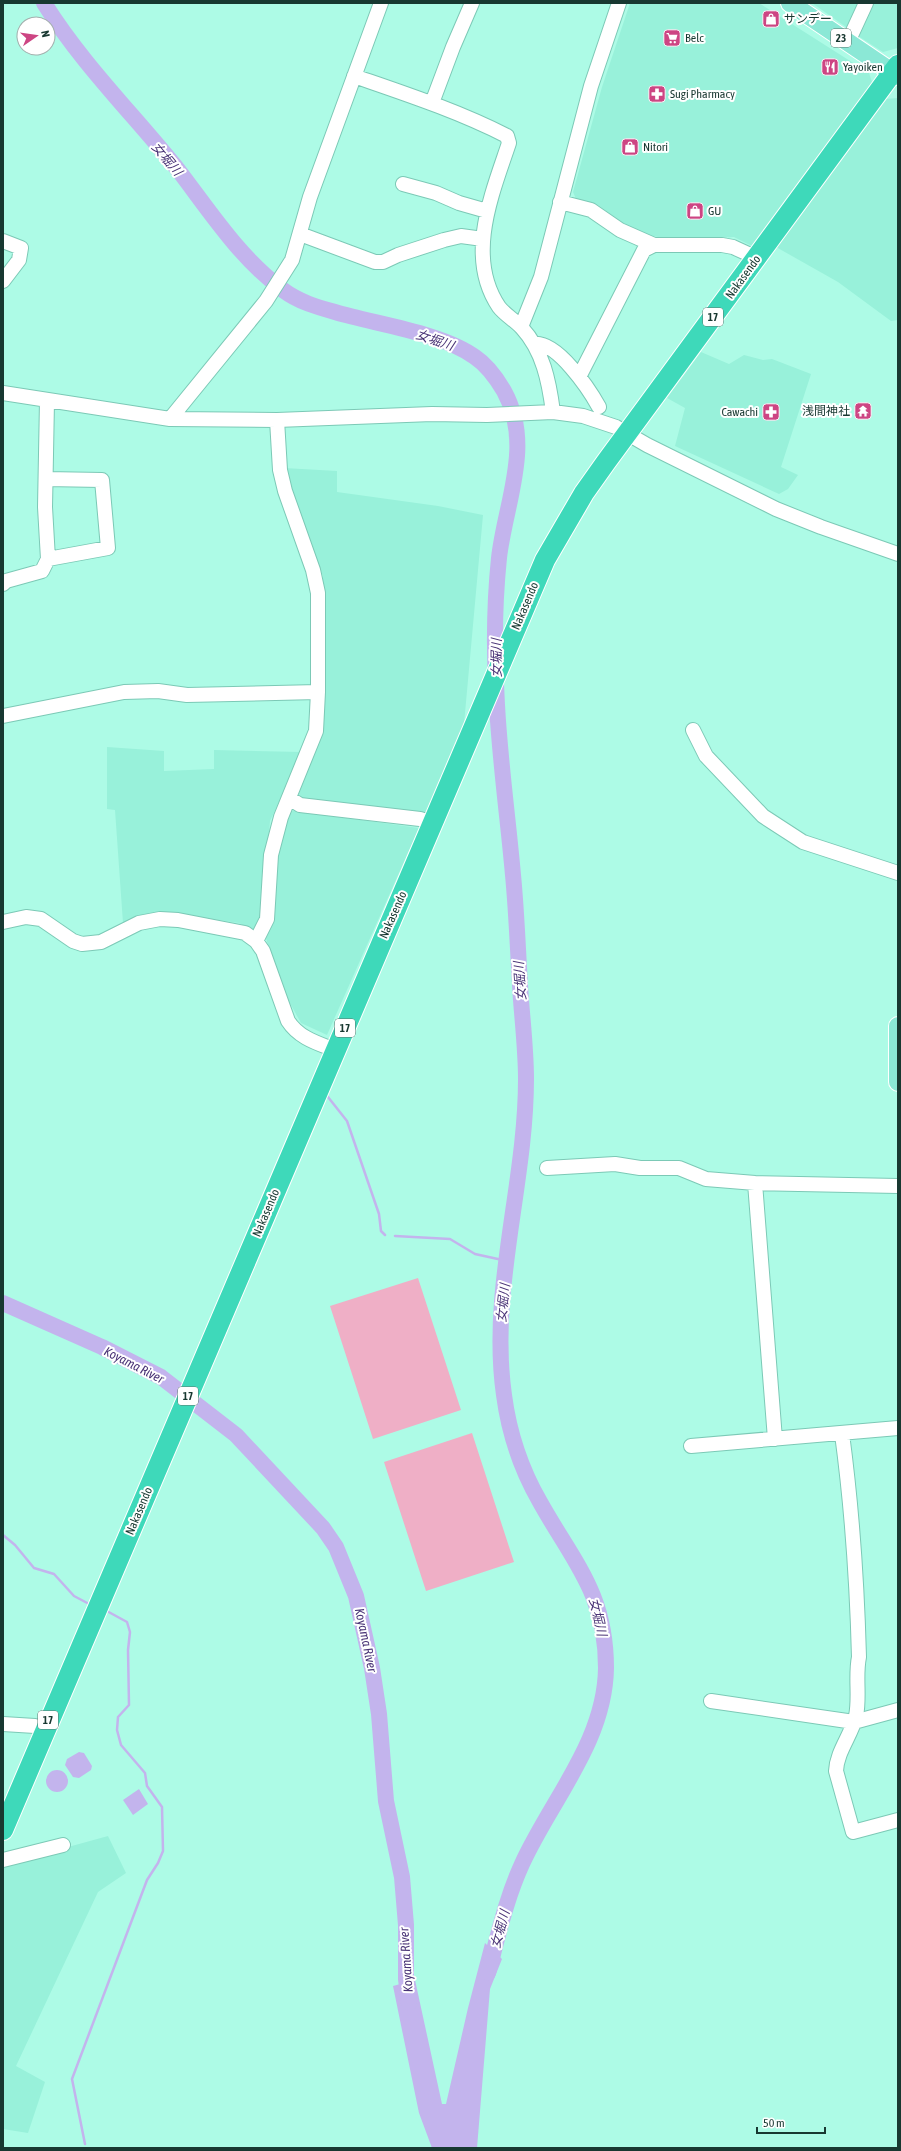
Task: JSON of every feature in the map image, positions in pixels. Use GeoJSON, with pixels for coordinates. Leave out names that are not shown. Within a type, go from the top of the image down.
{"type":"FeatureCollection","features":[{"type":"Feature","properties":{"kind":"highway","name":"Nakasendo"},"geometry":{"type":"LineString","coordinates":[[3,1830],[45,1728],[542,568],[584,493],[896,71]]}},
{"type":"Feature","properties":{"kind":"main road","name":"23"},"geometry":{"type":"LineString","coordinates":[[790,3],[848,42],[896,71]]}},
{"type":"Feature","properties":{"kind":"main road"},"geometry":{"type":"LineString","coordinates":[[898,1034],[898,1082]]}},
{"type":"Feature","properties":{"kind":"street"},"geometry":{"type":"LineString","coordinates":[[170,419],[266,301],[292,260],[310,197],[381,3]]}},
{"type":"Feature","properties":{"kind":"street"},"geometry":{"type":"LineString","coordinates":[[432,103],[453,47],[472,3]]}},
{"type":"Feature","properties":{"kind":"street"},"geometry":{"type":"LineString","coordinates":[[521,327],[541,277],[591,86],[619,3]]}},
{"type":"Feature","properties":{"kind":"street"},"geometry":{"type":"LineString","coordinates":[[848,42],[866,3]]}},
{"type":"Feature","properties":{"kind":"street"},"geometry":{"type":"LineString","coordinates":[[354,76],[476,120],[507,136],[508,143],[487,211],[483,239],[484,265],[493,295],[500,308],[521,327],[534,344],[544,365],[553,412]]}},
{"type":"Feature","properties":{"kind":"street"},"geometry":{"type":"LineString","coordinates":[[403,184],[436,193],[459,203],[487,211]]}},
{"type":"Feature","properties":{"kind":"street"},"geometry":{"type":"LineString","coordinates":[[560,202],[591,210],[620,230],[654,246]]}},
{"type":"Feature","properties":{"kind":"street"},"geometry":{"type":"LineString","coordinates":[[300,234],[374,262],[383,262],[398,254],[461,236],[483,239]]}},
{"type":"Feature","properties":{"kind":"street"},"geometry":{"type":"LineString","coordinates":[[3,240],[21,248],[19,260],[3,281]]}},
{"type":"Feature","properties":{"kind":"street"},"geometry":{"type":"LineString","coordinates":[[580,375],[644,250],[654,246],[722,245],[733,247],[757,258]]}},
{"type":"Feature","properties":{"kind":"street"},"geometry":{"type":"LineString","coordinates":[[534,344],[545,345],[580,375],[599,407]]}},
{"type":"Feature","properties":{"kind":"street"},"geometry":{"type":"LineString","coordinates":[[3,393],[47,402],[170,419],[277,420],[432,414],[487,415],[553,412],[594,419],[616,427],[776,509],[821,527],[898,554]]}},
{"type":"Feature","properties":{"kind":"street"},"geometry":{"type":"LineString","coordinates":[[3,584],[6,581],[42,571],[48,559],[45,507],[47,402]]}},
{"type":"Feature","properties":{"kind":"street"},"geometry":{"type":"LineString","coordinates":[[256,941],[267,919],[271,855],[281,817],[316,731],[318,692],[318,593],[313,570],[285,491],[280,470],[277,420]]}},
{"type":"Feature","properties":{"kind":"street"},"geometry":{"type":"LineString","coordinates":[[46,479],[102,480],[108,548],[48,559]]}},
{"type":"Feature","properties":{"kind":"street"},"geometry":{"type":"LineString","coordinates":[[3,716],[124,692],[158,691],[187,695],[318,692]]}},
{"type":"Feature","properties":{"kind":"street"},"geometry":{"type":"LineString","coordinates":[[693,730],[706,756],[763,816],[803,842],[898,873]]}},
{"type":"Feature","properties":{"kind":"street"},"geometry":{"type":"LineString","coordinates":[[289,798],[300,805],[420,819],[433,823]]}},
{"type":"Feature","properties":{"kind":"street"},"geometry":{"type":"LineString","coordinates":[[3,922],[26,917],[41,919],[73,941],[82,944],[101,942],[126,928],[160,919],[178,920],[245,933],[256,941],[263,951],[288,1021],[294,1030],[302,1036],[335,1050]]}},
{"type":"Feature","properties":{"kind":"street"},"geometry":{"type":"LineString","coordinates":[[547,1168],[615,1164],[640,1168],[679,1168],[706,1179],[755,1183],[898,1186]]}},
{"type":"Feature","properties":{"kind":"street"},"geometry":{"type":"LineString","coordinates":[[755,1183],[775,1439]]}},
{"type":"Feature","properties":{"kind":"street"},"geometry":{"type":"LineString","coordinates":[[691,1446],[898,1428]]}},
{"type":"Feature","properties":{"kind":"street"},"geometry":{"type":"LineString","coordinates":[[842,1434],[851,1506],[858,1596],[860,1657],[857,1666],[856,1714],[854,1722],[841,1749],[836,1771],[853,1832],[898,1820]]}},
{"type":"Feature","properties":{"kind":"street"},"geometry":{"type":"LineString","coordinates":[[712,1701],[854,1722],[898,1710]]}},
{"type":"Feature","properties":{"kind":"street"},"geometry":{"type":"LineString","coordinates":[[3,1724],[28,1725],[45,1728]]}},
{"type":"Feature","properties":{"kind":"street"},"geometry":{"type":"LineString","coordinates":[[3,1860],[63,1845]]}},
{"type":"Feature","properties":{"kind":"shaded area"},"geometry":{"type":"Polygon","coordinates":[[[630,3],[759,3],[869,73],[872,82],[758,246],[752,246],[734,237],[683,239],[663,238],[648,235],[624,224],[598,205],[576,199],[573,192],[602,87],[630,3]]]}},
{"type":"Feature","properties":{"kind":"shaded area"},"geometry":{"type":"Polygon","coordinates":[[[812,3],[861,3],[851,27],[846,27],[812,3]]]}},
{"type":"Feature","properties":{"kind":"shaded area"},"geometry":{"type":"Polygon","coordinates":[[[869,3],[898,3],[898,48],[883,52],[858,36],[869,3]]]}},
{"type":"Feature","properties":{"kind":"shaded area"},"geometry":{"type":"Polygon","coordinates":[[[898,98],[898,320],[891,321],[838,282],[776,247],[885,99],[898,98]]]}},
{"type":"Feature","properties":{"kind":"shaded area"},"geometry":{"type":"Polygon","coordinates":[[[701,352],[729,364],[744,355],[763,360],[772,359],[811,374],[781,467],[798,475],[788,489],[779,494],[675,446],[685,408],[667,398],[701,352]]]}},
{"type":"Feature","properties":{"kind":"shaded area"},"geometry":{"type":"Polygon","coordinates":[[[284,468],[337,471],[337,492],[438,506],[483,515],[464,724],[426,812],[305,801],[297,792],[321,734],[323,576],[286,482],[284,468]]]}},
{"type":"Feature","properties":{"kind":"shaded area"},"geometry":{"type":"Polygon","coordinates":[[[107,747],[164,751],[164,771],[214,769],[214,750],[302,752],[270,821],[263,901],[257,930],[252,930],[239,923],[165,912],[142,915],[123,923],[115,810],[107,809],[107,747]]]}},
{"type":"Feature","properties":{"kind":"shaded area"},"geometry":{"type":"Polygon","coordinates":[[[288,810],[419,828],[327,1035],[301,1023],[281,987],[265,935],[274,871],[288,810]]]}},
{"type":"Feature","properties":{"kind":"shaded area"},"geometry":{"type":"Polygon","coordinates":[[[418,1278],[461,1410],[373,1439],[330,1306],[418,1278]]]}},
{"type":"Feature","properties":{"kind":"shaded area"},"geometry":{"type":"Polygon","coordinates":[[[472,1433],[514,1562],[426,1591],[384,1462],[472,1433]]]}},
{"type":"Feature","properties":{"kind":"shaded area"},"geometry":{"type":"Polygon","coordinates":[[[79,1752],[84,1753],[92,1766],[91,1770],[79,1778],[73,1777],[65,1765],[67,1759],[79,1752]]]}},
{"type":"Feature","properties":{"kind":"shaded area"},"geometry":{"type":"Polygon","coordinates":[[[57,1770],[65,1773],[68,1781],[65,1789],[57,1792],[49,1789],[46,1781],[49,1773],[57,1770]]]}},
{"type":"Feature","properties":{"kind":"shaded area"},"geometry":{"type":"Polygon","coordinates":[[[139,1789],[148,1804],[133,1815],[123,1800],[139,1789]]]}},
{"type":"Feature","properties":{"kind":"shaded area"},"geometry":{"type":"Polygon","coordinates":[[[108,1836],[126,1873],[98,1892],[16,2066],[45,2082],[28,2133],[3,2129],[3,1865],[108,1836]]]}},
{"type":"Feature","properties":{"kind":"shaded area"},"geometry":{"type":"Polygon","coordinates":[[[485,1943],[502,1959],[490,1989],[477,2148],[432,2148],[419,2113],[393,1986],[415,1980],[442,2104],[446,2104],[468,2008],[485,1943]]]}},
{"type":"Feature","properties":{"kind":"waterway","name":"女堀川"},"geometry":{"type":"LineString","coordinates":[[44,3],[75,47],[162,150],[227,234],[253,264],[267,277],[295,298],[308,304],[427,335],[461,349],[479,360],[491,372],[504,391],[513,411],[517,432],[517,453],[515,474],[502,537],[497,576],[495,613],[495,669],[500,748],[514,890],[526,1079],[520,1158],[504,1276],[501,1316],[501,1355],[506,1409],[517,1450],[533,1489],[586,1580],[594,1599],[605,1642],[606,1668],[603,1695],[597,1721],[587,1746],[534,1840],[516,1877],[488,1973]]}},
{"type":"Feature","properties":{"kind":"waterway"},"geometry":{"type":"LineString","coordinates":[[328,1097],[347,1121],[379,1214],[381,1231],[385,1235]]}},
{"type":"Feature","properties":{"kind":"waterway"},"geometry":{"type":"LineString","coordinates":[[395,1236],[450,1239],[475,1254],[507,1261]]}},
{"type":"Feature","properties":{"kind":"waterway","name":"Koyama River"},"geometry":{"type":"LineString","coordinates":[[3,1303],[102,1347],[161,1377],[236,1435],[323,1528],[336,1547],[356,1596],[372,1668],[379,1714],[386,1801],[402,1877],[406,1925],[406,1979],[409,2003]]}},
{"type":"Feature","properties":{"kind":"waterway"},"geometry":{"type":"LineString","coordinates":[[3,1535],[15,1545],[34,1568],[54,1574],[74,1596],[91,1605]]}},
{"type":"Feature","properties":{"kind":"waterway"},"geometry":{"type":"LineString","coordinates":[[85,2144],[72,2079],[147,1880],[158,1863],[163,1851],[162,1807],[147,1786],[145,1773],[121,1745],[117,1730],[118,1717],[129,1705],[128,1650],[130,1632],[127,1622],[105,1610]]}},
{"type":"Feature","properties":{"kind":"place","name":"サンデー"},"geometry":{"type":"Point","coordinates":[771,19]}},
{"type":"Feature","properties":{"kind":"place","name":"Belc"},"geometry":{"type":"Point","coordinates":[672,38]}},
{"type":"Feature","properties":{"kind":"place","name":"Yayoiken"},"geometry":{"type":"Point","coordinates":[830,67]}},
{"type":"Feature","properties":{"kind":"place","name":"Sugi Pharmacy"},"geometry":{"type":"Point","coordinates":[657,94]}},
{"type":"Feature","properties":{"kind":"place","name":"Nitori"},"geometry":{"type":"Point","coordinates":[630,147]}},
{"type":"Feature","properties":{"kind":"place","name":"GU"},"geometry":{"type":"Point","coordinates":[695,211]}},
{"type":"Feature","properties":{"kind":"place","name":"浅間神社"},"geometry":{"type":"Point","coordinates":[863,411]}},
{"type":"Feature","properties":{"kind":"place","name":"Cawachi"},"geometry":{"type":"Point","coordinates":[771,412]}}]}
